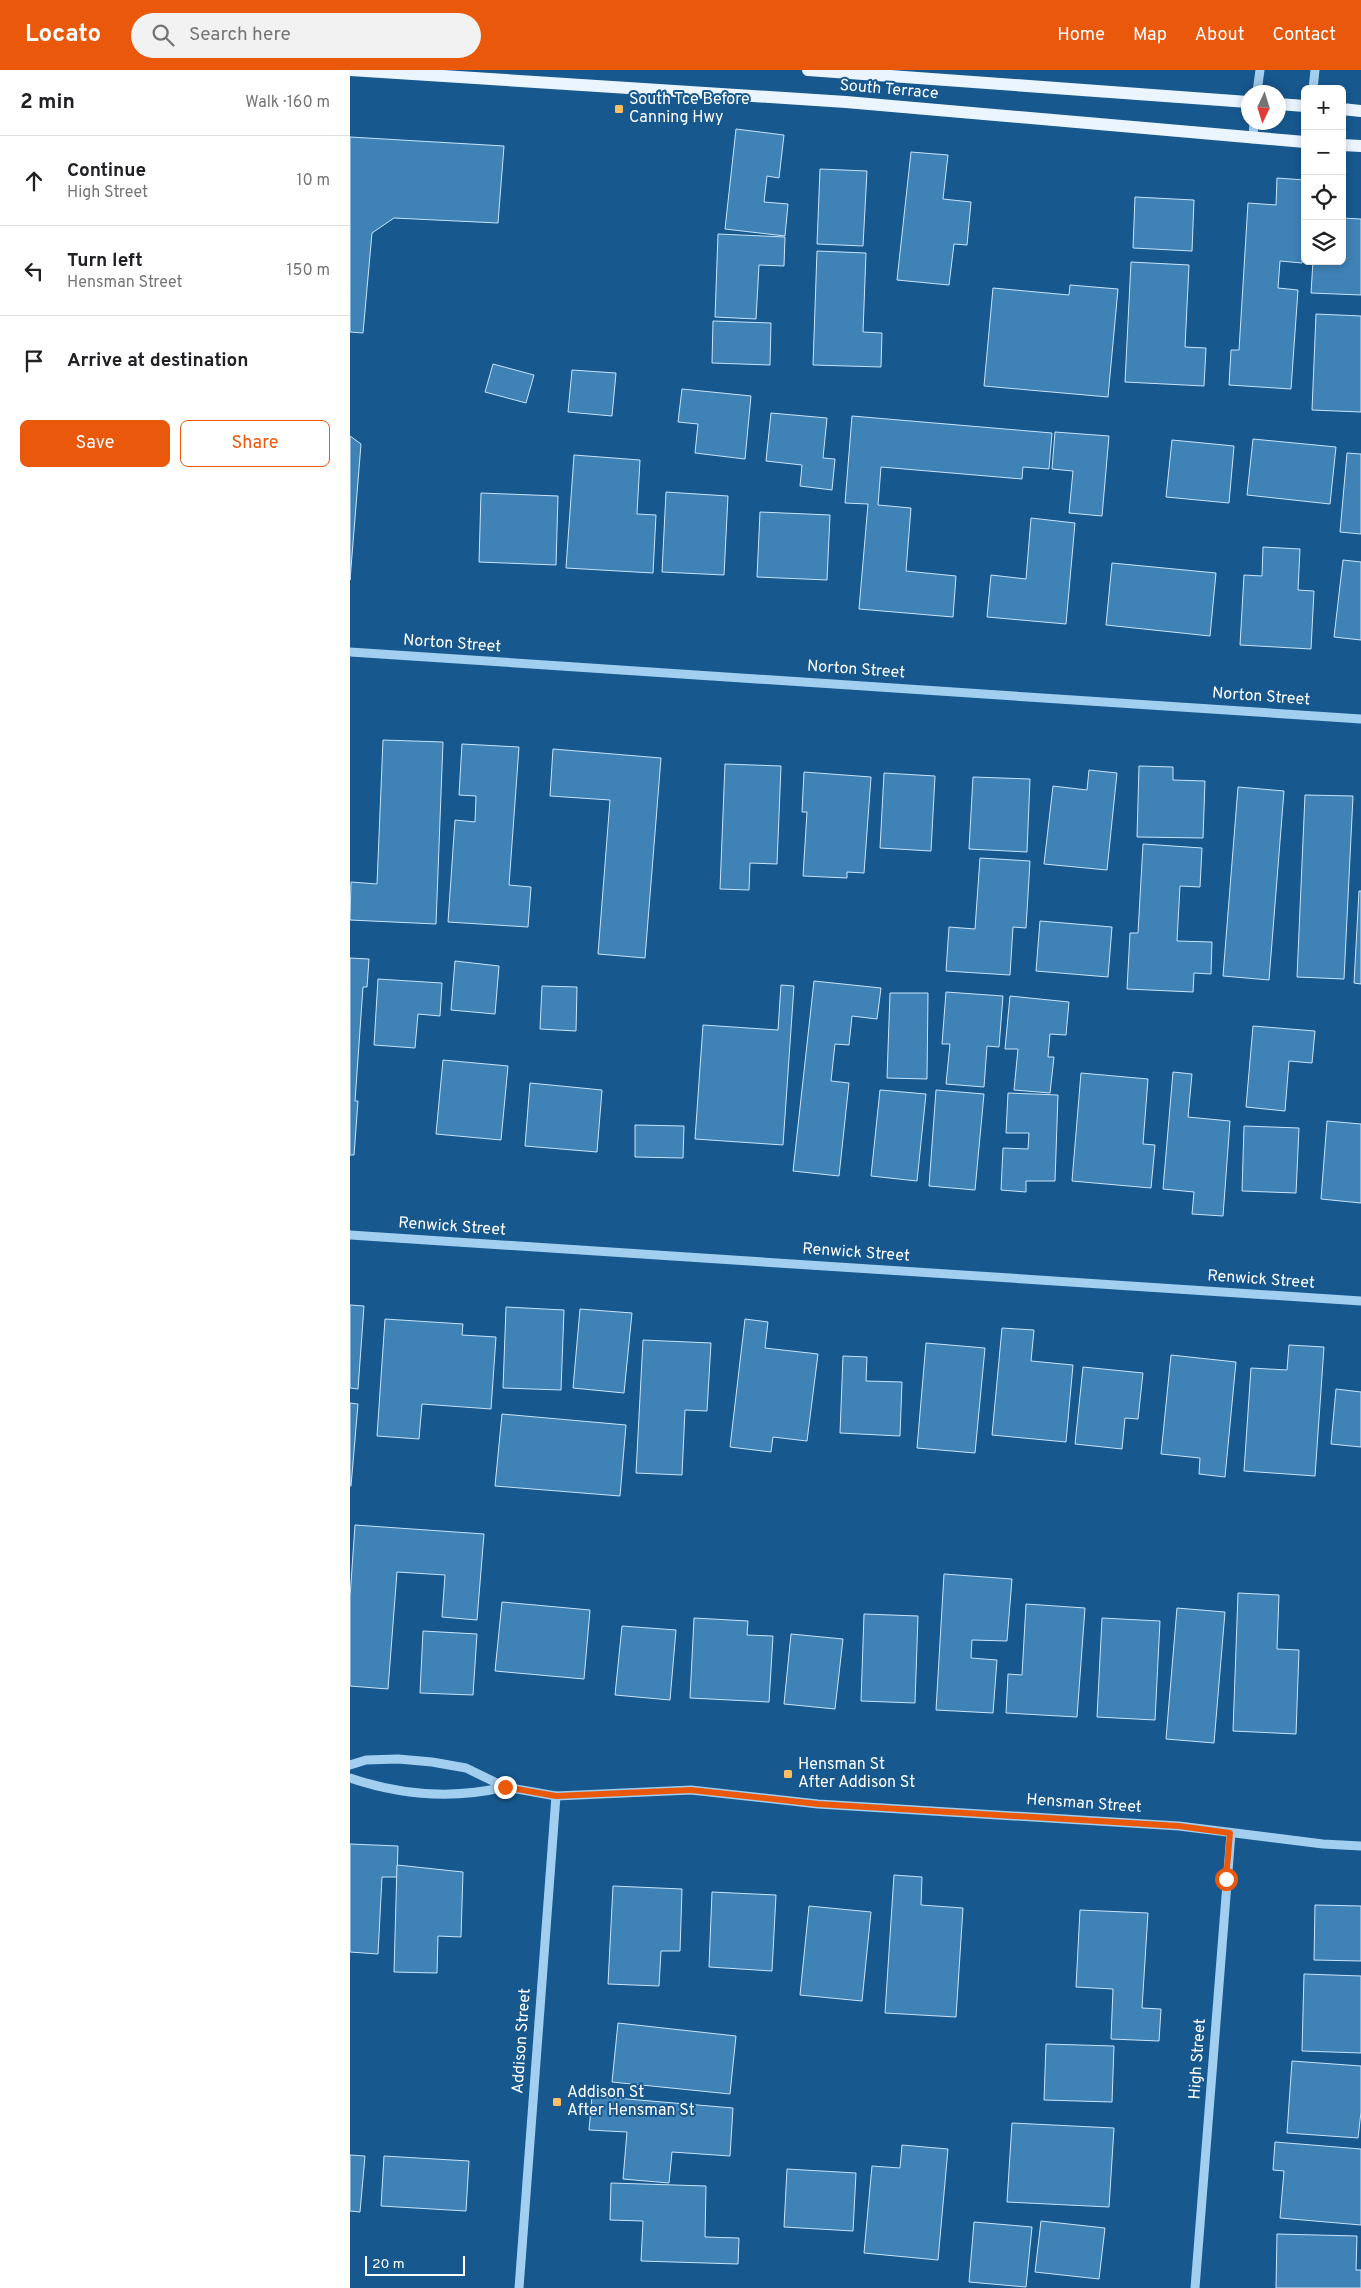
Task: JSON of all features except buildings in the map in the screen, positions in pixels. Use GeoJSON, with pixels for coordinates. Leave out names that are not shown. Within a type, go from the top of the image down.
{"type":"FeatureCollection","features":[{"type":"Feature","properties":{"kind":"main road","name":"South Terrace"},"geometry":{"type":"LineString","coordinates":[[350,70],[846,102],[1301,142]]}},
{"type":"Feature","properties":{"kind":"main road","name":"South Terrace"},"geometry":{"type":"LineString","coordinates":[[808,70],[1241,101]]}},
{"type":"Feature","properties":{"kind":"main road"},"geometry":{"type":"LineString","coordinates":[[1286,105],[1301,106]]}},
{"type":"Feature","properties":{"kind":"main road"},"geometry":{"type":"LineString","coordinates":[[1346,109],[1361,111]]}},
{"type":"Feature","properties":{"kind":"main road"},"geometry":{"type":"LineString","coordinates":[[1346,145],[1361,146]]}},
{"type":"Feature","properties":{"kind":"street"},"geometry":{"type":"LineString","coordinates":[[1258,85],[1260,70]]}},
{"type":"Feature","properties":{"kind":"street"},"geometry":{"type":"LineString","coordinates":[[1313,85],[1315,70]]}},
{"type":"Feature","properties":{"kind":"street"},"geometry":{"type":"LineString","coordinates":[[1253,139],[1254,130]]}},
{"type":"Feature","properties":{"kind":"street","name":"Norton Street"},"geometry":{"type":"LineString","coordinates":[[350,652],[1361,719]]}},
{"type":"Feature","properties":{"kind":"street","name":"Renwick Street"},"geometry":{"type":"LineString","coordinates":[[350,1235],[1361,1301]]}},
{"type":"Feature","properties":{"kind":"street","name":"Hensman Street"},"geometry":{"type":"LineString","coordinates":[[350,1765],[366,1760],[398,1759],[432,1762],[466,1768],[505,1787],[556,1796],[691,1790],[818,1804],[1130,1822],[1323,1844],[1361,1846]]}},
{"type":"Feature","properties":{"kind":"street","name":"Hensman Street"},"geometry":{"type":"LineString","coordinates":[[350,1778],[378,1786],[450,1795],[476,1794],[505,1787]]}},
{"type":"Feature","properties":{"kind":"street","name":"Addison Street"},"geometry":{"type":"LineString","coordinates":[[519,2288],[556,1796]]}},
{"type":"Feature","properties":{"kind":"street","name":"High Street"},"geometry":{"type":"LineString","coordinates":[[1195,2288],[1230,1833]]}},
{"type":"Feature","properties":{"kind":"place","name":"South Tce Before Canning Hwy"},"geometry":{"type":"Point","coordinates":[619,109]}},
{"type":"Feature","properties":{"kind":"place","name":"Hensman St After Addison St"},"geometry":{"type":"Point","coordinates":[788,1774]}},
{"type":"Feature","properties":{"kind":"place","name":"Addison St After Hensman St"},"geometry":{"type":"Point","coordinates":[557,2102]}},
{"type":"Feature","properties":{"kind":"route"},"geometry":{"type":"LineString","coordinates":[[505,1787],[556,1796],[691,1790],[818,1804],[1011,1814],[1179,1826],[1230,1833],[1226,1879]]}}]}
